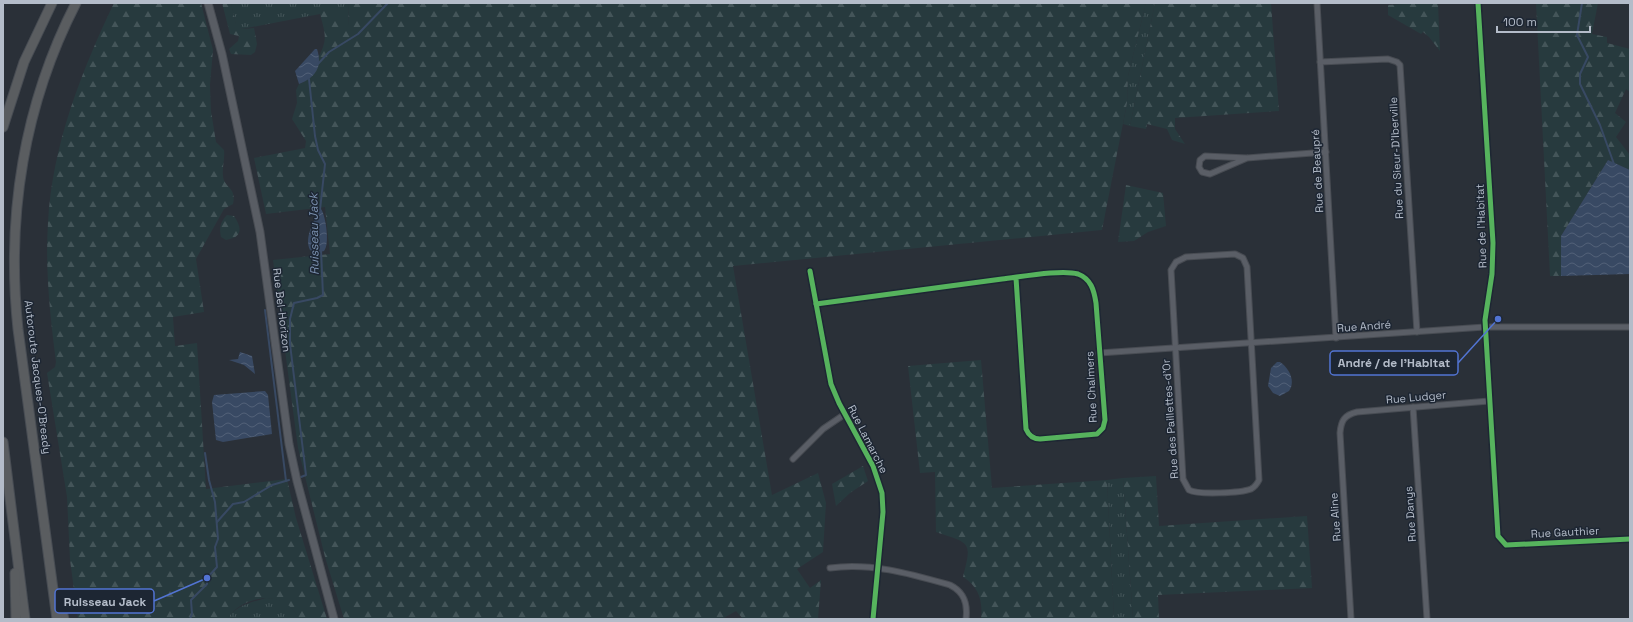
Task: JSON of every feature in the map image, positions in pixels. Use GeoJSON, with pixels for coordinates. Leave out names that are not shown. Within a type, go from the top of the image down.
{"type":"FeatureCollection","features":[{"type":"Feature","properties":{"kind":"highway"},"geometry":{"type":"LineString","coordinates":[[3,127],[24,62],[52,3]]}},
{"type":"Feature","properties":{"kind":"highway","name":"Autoroute Jacques-O'Bready"},"geometry":{"type":"LineString","coordinates":[[57,619],[18,322],[14,269],[15,225],[22,164],[34,109],[54,50],[76,3]]}},
{"type":"Feature","properties":{"kind":"highway"},"geometry":{"type":"LineString","coordinates":[[3,442],[26,619]]}},
{"type":"Feature","properties":{"kind":"highway"},"geometry":{"type":"LineString","coordinates":[[13,520],[16,619]]}},
{"type":"Feature","properties":{"kind":"highway"},"geometry":{"type":"LineString","coordinates":[[47,538],[64,619]]}},
{"type":"Feature","properties":{"kind":"street","name":"Rue Bel-Horizon"},"geometry":{"type":"LineString","coordinates":[[208,3],[222,54],[260,232],[270,290],[289,444],[298,488],[334,619]]}},
{"type":"Feature","properties":{"kind":"street","name":"Rue de Beaupré"},"geometry":{"type":"LineString","coordinates":[[1317,3],[1336,338]]}},
{"type":"Feature","properties":{"kind":"street","name":"Rue de l'Habitat"},"geometry":{"type":"LineString","coordinates":[[1478,3],[1493,251],[1492,274],[1485,327],[1498,536],[1502,543]]}},
{"type":"Feature","properties":{"kind":"street","name":"Rue du Sieur-D'Iberville"},"geometry":{"type":"LineString","coordinates":[[1320,62],[1388,59],[1397,62],[1400,65],[1417,332]]}},
{"type":"Feature","properties":{"kind":"street"},"geometry":{"type":"LineString","coordinates":[[1246,158],[1210,174],[1202,172],[1199,166],[1200,160],[1205,156],[1246,158],[1326,152]]}},
{"type":"Feature","properties":{"kind":"street"},"geometry":{"type":"LineString","coordinates":[[1175,348],[1172,270],[1176,262],[1182,258],[1193,257],[1235,254],[1240,256],[1246,262],[1252,342]]}},
{"type":"Feature","properties":{"kind":"street","name":"Rue Lamarche"},"geometry":{"type":"LineString","coordinates":[[810,271],[828,374],[834,394],[873,466],[882,493],[883,512],[873,619]]}},
{"type":"Feature","properties":{"kind":"street","name":"Rue Chalmers"},"geometry":{"type":"LineString","coordinates":[[816,304],[1016,278],[1071,273],[1083,277],[1089,282],[1096,299],[1105,420],[1101,432],[1093,436],[1040,440],[1032,437],[1026,429],[1016,278]]}},
{"type":"Feature","properties":{"kind":"street","name":"Rue André"},"geometry":{"type":"LineString","coordinates":[[1099,353],[1485,327],[1630,327]]}},
{"type":"Feature","properties":{"kind":"street","name":"Rue des Paillettes-d'Or"},"geometry":{"type":"LineString","coordinates":[[1175,348],[1185,485],[1189,490],[1198,493],[1225,492],[1252,488],[1259,480],[1252,342]]}},
{"type":"Feature","properties":{"kind":"street","name":"Rue Ludger"},"geometry":{"type":"LineString","coordinates":[[1346,416],[1357,412],[1489,401]]}},
{"type":"Feature","properties":{"kind":"street","name":"Rue Danys"},"geometry":{"type":"LineString","coordinates":[[1412,407],[1427,619]]}},
{"type":"Feature","properties":{"kind":"street"},"geometry":{"type":"LineString","coordinates":[[793,459],[823,429],[845,414]]}},
{"type":"Feature","properties":{"kind":"street","name":"Rue Aline"},"geometry":{"type":"LineString","coordinates":[[1346,416],[1342,420],[1340,433],[1351,619]]}},
{"type":"Feature","properties":{"kind":"street","name":"Rue Gauthier"},"geometry":{"type":"LineString","coordinates":[[1502,543],[1506,546],[1630,539]]}},
{"type":"Feature","properties":{"kind":"street"},"geometry":{"type":"LineString","coordinates":[[830,568],[852,566],[912,574],[955,588],[964,597],[966,603],[966,619]]}},
{"type":"Feature","properties":{"kind":"green space"},"geometry":{"type":"Polygon","coordinates":[[[114,3],[201,3],[213,50],[210,85],[211,111],[216,142],[224,150],[223,176],[224,180],[232,191],[234,198],[233,204],[224,209],[196,259],[204,312],[173,317],[175,346],[197,343],[206,489],[287,479],[296,518],[327,619],[299,619],[293,609],[284,603],[274,599],[263,598],[253,600],[243,605],[234,611],[227,619],[78,619],[70,560],[67,497],[47,373],[55,367],[56,362],[49,292],[47,240],[55,166],[62,138],[70,110],[90,56],[114,3]]]}},
{"type":"Feature","properties":{"kind":"green space"},"geometry":{"type":"Polygon","coordinates":[[[222,3],[231,3],[236,24],[242,29],[254,28],[257,44],[255,52],[251,55],[231,54],[229,49],[238,41],[239,36],[230,34],[222,3]]]}},
{"type":"Feature","properties":{"kind":"green space"},"geometry":{"type":"Polygon","coordinates":[[[231,3],[348,3],[349,26],[323,10],[320,14],[242,29],[236,25],[231,3]]]}},
{"type":"Feature","properties":{"kind":"green space"},"geometry":{"type":"Polygon","coordinates":[[[348,3],[1146,3],[1128,76],[1127,103],[1102,230],[733,266],[772,495],[818,473],[826,503],[823,552],[797,569],[810,588],[821,580],[818,619],[743,619],[736,611],[722,619],[344,619],[325,557],[298,448],[273,260],[330,254],[325,207],[266,214],[254,158],[305,148],[306,141],[292,119],[297,103],[296,90],[299,84],[312,76],[318,66],[319,57],[325,40],[320,14],[323,10],[330,9],[349,25],[348,3]]]}},
{"type":"Feature","properties":{"kind":"green space"},"geometry":{"type":"Polygon","coordinates":[[[1146,3],[1155,3],[1130,126],[1123,124],[1127,103],[1128,76],[1146,3]]]}},
{"type":"Feature","properties":{"kind":"green space"},"geometry":{"type":"Polygon","coordinates":[[[1155,3],[1271,3],[1279,111],[1175,118],[1175,129],[1185,144],[1172,140],[1167,129],[1147,124],[1146,129],[1130,126],[1155,3]]]}},
{"type":"Feature","properties":{"kind":"green space"},"geometry":{"type":"Polygon","coordinates":[[[1438,3],[1440,51],[1423,32],[1421,34],[1388,15],[1388,5],[1438,3]]]}},
{"type":"Feature","properties":{"kind":"green space"},"geometry":{"type":"Polygon","coordinates":[[[1536,3],[1598,3],[1592,34],[1607,37],[1607,43],[1630,49],[1630,92],[1626,89],[1615,113],[1626,122],[1616,137],[1630,155],[1630,170],[1608,160],[1561,236],[1561,276],[1550,276],[1536,3]]]}},
{"type":"Feature","properties":{"kind":"green space"},"geometry":{"type":"Polygon","coordinates":[[[1126,185],[1163,193],[1166,226],[1148,232],[1134,241],[1118,242],[1126,185]]]}},
{"type":"Feature","properties":{"kind":"green space"},"geometry":{"type":"Polygon","coordinates":[[[227,215],[234,216],[239,224],[239,231],[236,237],[226,240],[221,237],[220,228],[221,223],[227,215]]]}},
{"type":"Feature","properties":{"kind":"green space"},"geometry":{"type":"Polygon","coordinates":[[[981,360],[992,488],[1107,480],[1114,619],[981,619],[979,595],[973,585],[963,577],[968,556],[966,546],[956,539],[936,532],[935,472],[920,473],[908,366],[981,360]]]}},
{"type":"Feature","properties":{"kind":"green space"},"geometry":{"type":"Polygon","coordinates":[[[863,466],[868,481],[850,493],[836,506],[832,484],[863,466]]]}},
{"type":"Feature","properties":{"kind":"green space"},"geometry":{"type":"Polygon","coordinates":[[[1156,476],[1159,526],[1307,516],[1312,588],[1158,595],[1159,619],[1133,619],[1123,478],[1156,476]]]}},
{"type":"Feature","properties":{"kind":"green space"},"geometry":{"type":"Polygon","coordinates":[[[1123,478],[1133,619],[1114,619],[1107,480],[1123,478]]]}},
{"type":"Feature","properties":{"kind":"green space"},"geometry":{"type":"Polygon","coordinates":[[[266,598],[276,599],[286,603],[293,609],[299,619],[227,619],[239,608],[266,598]]]}},
{"type":"Feature","properties":{"kind":"water"},"geometry":{"type":"Polygon","coordinates":[[[315,49],[317,49],[319,55],[316,71],[309,79],[299,84],[295,71],[315,49]]]}},
{"type":"Feature","properties":{"kind":"water"},"geometry":{"type":"Polygon","coordinates":[[[1608,160],[1630,170],[1630,274],[1561,276],[1561,236],[1608,160]]]}},
{"type":"Feature","properties":{"kind":"water"},"geometry":{"type":"Polygon","coordinates":[[[321,209],[326,224],[327,243],[324,251],[316,253],[310,250],[308,240],[310,230],[318,210],[321,209]]]}},
{"type":"Feature","properties":{"kind":"water"},"geometry":{"type":"Polygon","coordinates":[[[240,352],[252,356],[255,374],[244,365],[229,360],[238,359],[240,352]]]}},
{"type":"Feature","properties":{"kind":"water"},"geometry":{"type":"Polygon","coordinates":[[[1277,362],[1280,362],[1289,371],[1292,379],[1289,391],[1280,396],[1273,393],[1268,386],[1271,368],[1277,362]]]}},
{"type":"Feature","properties":{"kind":"water"},"geometry":{"type":"Polygon","coordinates":[[[265,391],[268,395],[272,434],[223,442],[216,440],[212,402],[214,395],[265,391]]]}},
{"type":"Feature","properties":{"kind":"waterway","name":"Ruisseau Jack"},"geometry":{"type":"LineString","coordinates":[[317,65],[329,52],[358,34],[388,3]]}},
{"type":"Feature","properties":{"kind":"waterway"},"geometry":{"type":"LineString","coordinates":[[1582,3],[1577,35],[1588,57],[1580,74],[1580,84],[1600,125],[1614,164]]}},
{"type":"Feature","properties":{"kind":"waterway","name":"Ruisseau Jack"},"geometry":{"type":"LineString","coordinates":[[309,79],[315,136],[318,150],[325,164],[320,210]]}},
{"type":"Feature","properties":{"kind":"waterway","name":"Ruisseau Jack"},"geometry":{"type":"LineString","coordinates":[[301,477],[306,475],[290,344],[290,319],[294,303],[317,298],[323,295],[321,250]]}},
{"type":"Feature","properties":{"kind":"waterway"},"geometry":{"type":"LineString","coordinates":[[265,310],[286,481]]}},
{"type":"Feature","properties":{"kind":"waterway","name":"Ruisseau Jack"},"geometry":{"type":"LineString","coordinates":[[190,619],[192,614],[191,600],[207,584],[207,578],[217,567],[215,547],[218,539],[215,502],[209,480],[205,453]]}},
{"type":"Feature","properties":{"kind":"waterway","name":"Ruisseau Jack"},"geometry":{"type":"LineString","coordinates":[[217,522],[233,504],[244,502],[272,485],[289,480]]}},
{"type":"Feature","properties":{"kind":"cycle path"},"geometry":{"type":"LineString","coordinates":[[1478,3],[1493,243],[1492,274],[1485,320],[1498,536],[1506,545],[1630,539]]}},
{"type":"Feature","properties":{"kind":"cycle path"},"geometry":{"type":"LineString","coordinates":[[810,271],[831,384],[839,403],[873,466],[882,493],[883,512],[873,619]]}},
{"type":"Feature","properties":{"kind":"cycle path"},"geometry":{"type":"LineString","coordinates":[[816,304],[1041,274],[1062,272],[1078,274],[1089,282],[1096,303],[1105,420],[1103,428],[1097,434],[1040,439],[1033,438],[1027,431],[1016,278]]}},
{"type":"Feature","properties":{"kind":"place","name":"André / de l'Habitat"},"geometry":{"type":"Point","coordinates":[1498,319]}},
{"type":"Feature","properties":{"kind":"place","name":"Ruisseau Jack"},"geometry":{"type":"Point","coordinates":[207,578]}}]}
